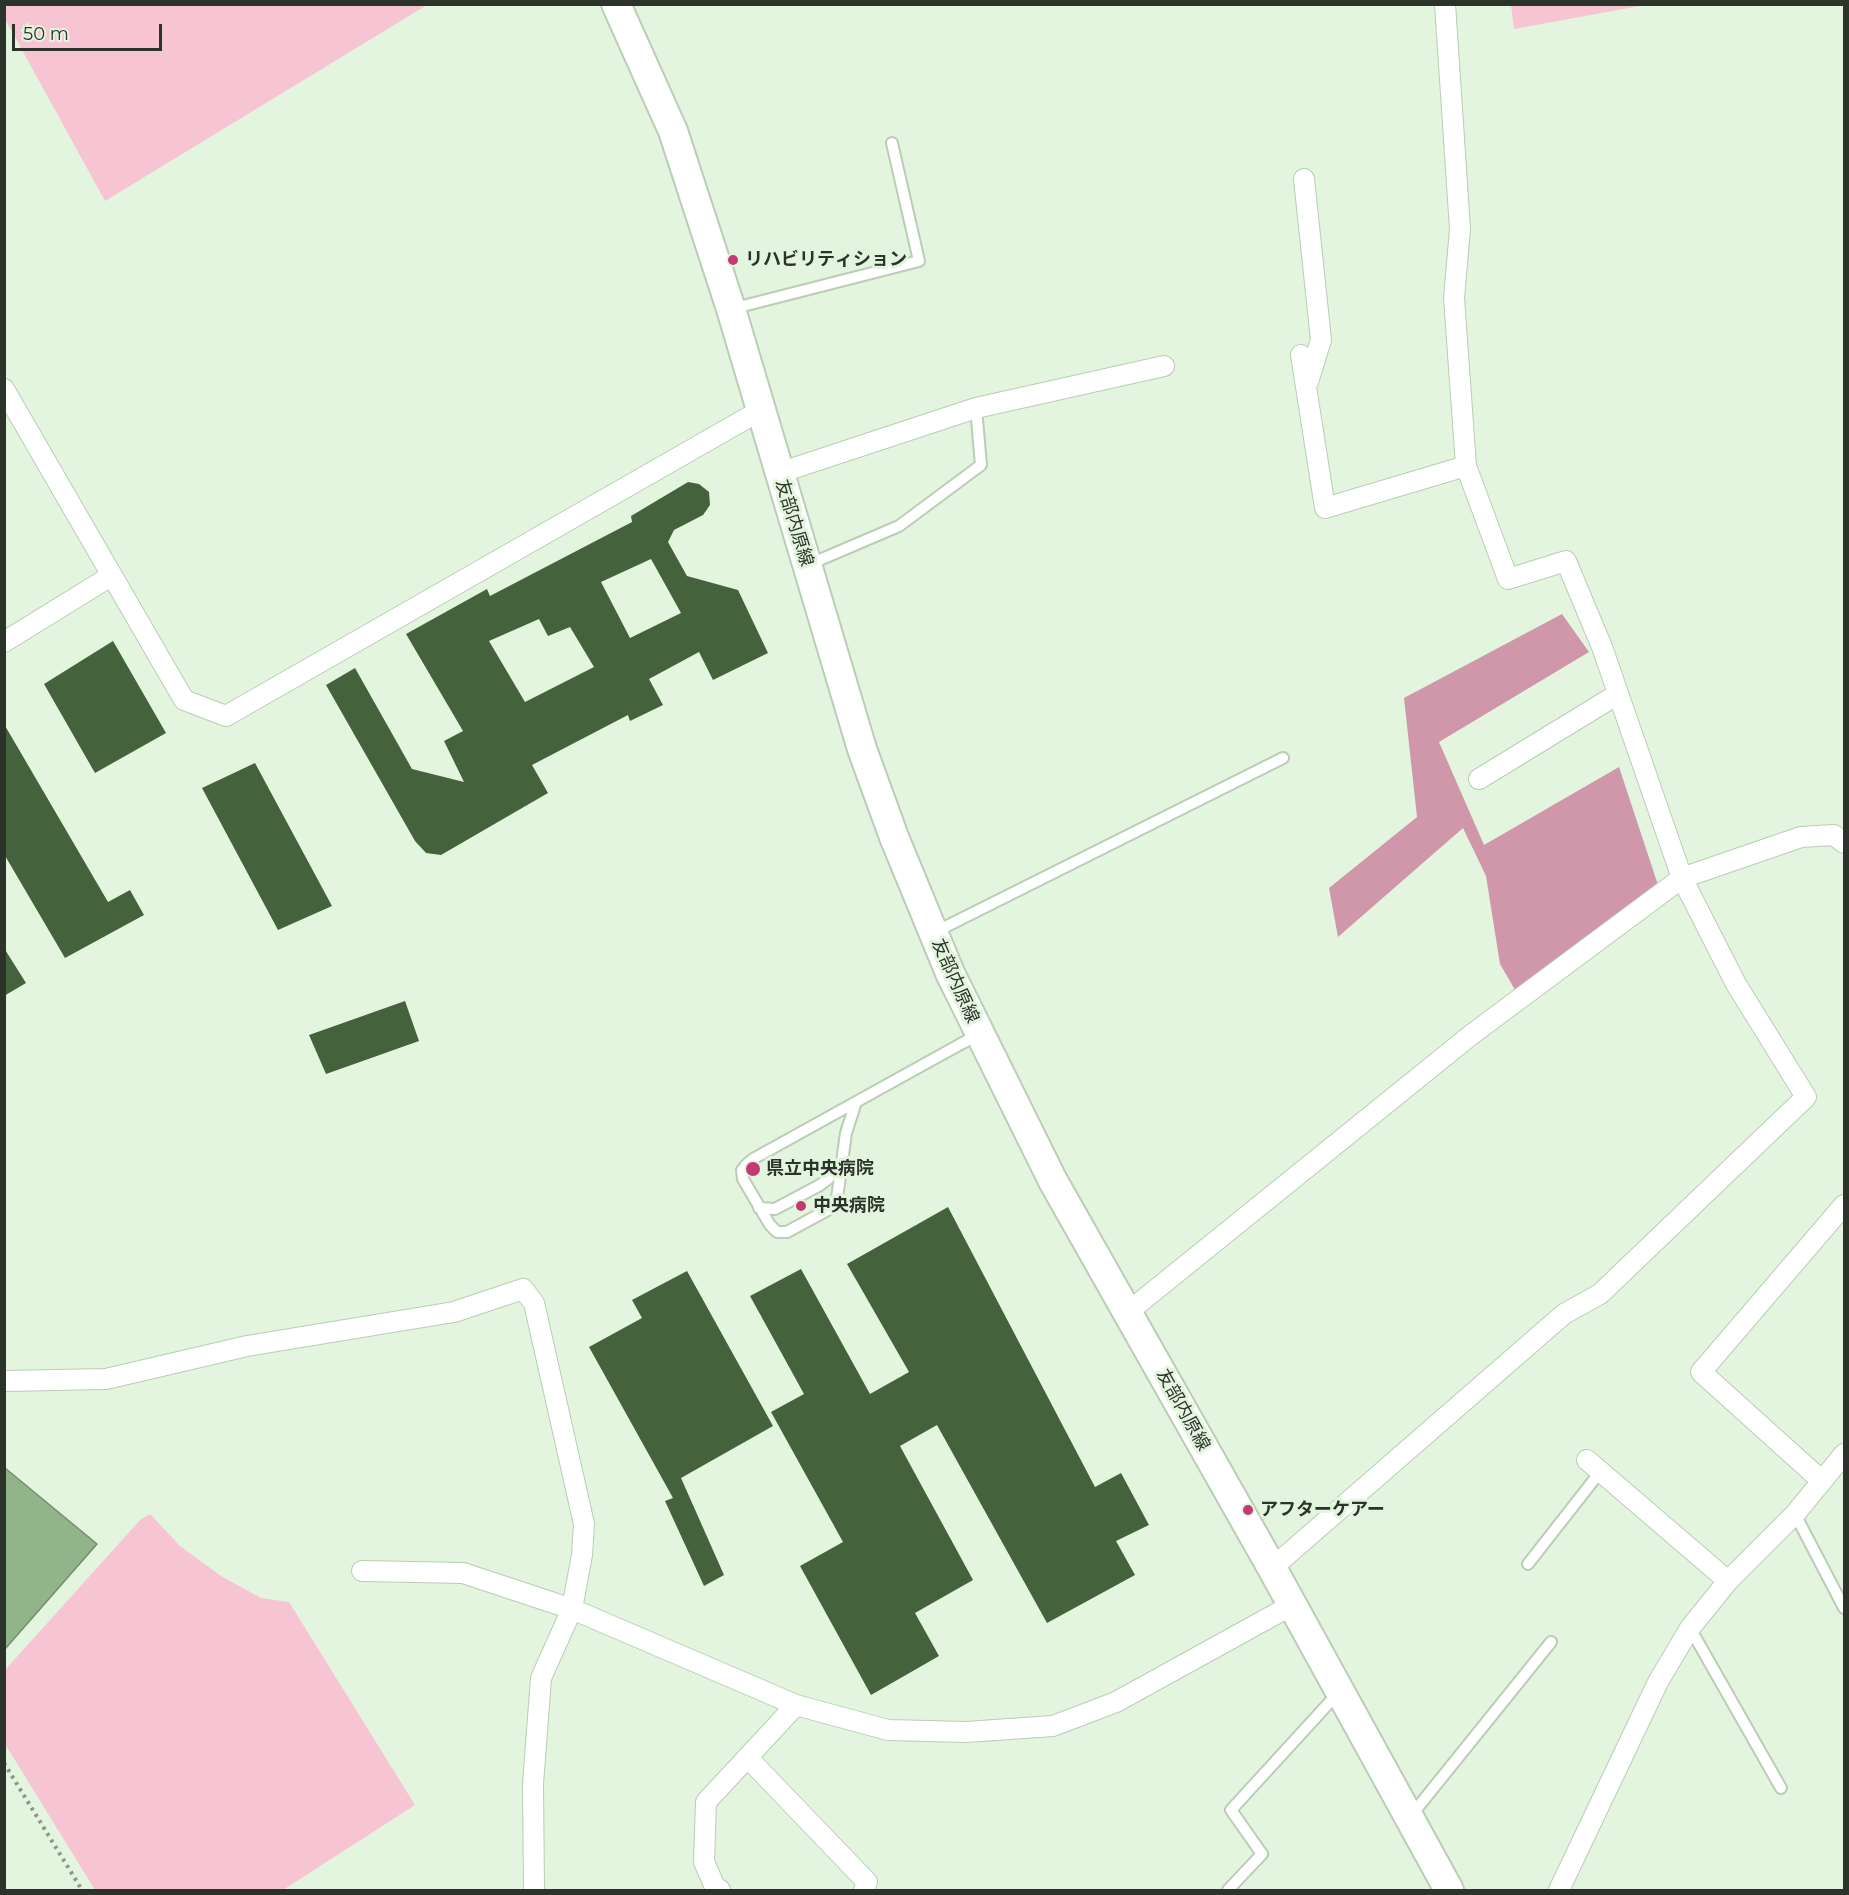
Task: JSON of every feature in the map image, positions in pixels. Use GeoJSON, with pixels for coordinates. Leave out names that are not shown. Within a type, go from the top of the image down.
{"type":"FeatureCollection","features":[{"type":"Feature","properties":{"kind":"main road","name":"友部内原線"},"geometry":{"type":"LineString","coordinates":[[616,4],[673,131],[731,309],[862,749],[894,837],[933,933],[979,1034],[1053,1181],[1272,1568],[1449,1890]]}},
{"type":"Feature","properties":{"kind":"street"},"geometry":{"type":"LineString","coordinates":[[1272,1568],[1564,1314],[1600,1294],[1806,1097],[1736,984],[1682,878],[1602,647],[1566,561],[1508,579],[1466,466],[1454,298],[1460,229],[1445,4]]}},
{"type":"Feature","properties":{"kind":"street"},"geometry":{"type":"LineString","coordinates":[[1304,179],[1321,340],[1306,387]]}},
{"type":"Feature","properties":{"kind":"street"},"geometry":{"type":"LineString","coordinates":[[1301,355],[1324,507],[1466,466]]}},
{"type":"Feature","properties":{"kind":"street"},"geometry":{"type":"LineString","coordinates":[[779,473],[976,408],[1164,366]]}},
{"type":"Feature","properties":{"kind":"street"},"geometry":{"type":"LineString","coordinates":[[4,389],[184,700],[226,716],[761,410]]}},
{"type":"Feature","properties":{"kind":"street"},"geometry":{"type":"LineString","coordinates":[[4,642],[111,576]]}},
{"type":"Feature","properties":{"kind":"street"},"geometry":{"type":"LineString","coordinates":[[1479,778],[1618,694]]}},
{"type":"Feature","properties":{"kind":"street"},"geometry":{"type":"LineString","coordinates":[[1128,1312],[1471,1035],[1682,878],[1801,837],[1834,835],[1845,843]]}},
{"type":"Feature","properties":{"kind":"street"},"geometry":{"type":"LineString","coordinates":[[1822,1481],[1701,1372],[1845,1204]]}},
{"type":"Feature","properties":{"kind":"street"},"geometry":{"type":"LineString","coordinates":[[4,1381],[106,1379],[247,1346],[454,1312],[523,1289],[534,1303],[585,1524],[572,1609],[541,1678],[533,1784],[534,1890]]}},
{"type":"Feature","properties":{"kind":"street"},"geometry":{"type":"LineString","coordinates":[[1559,1890],[1658,1682],[1690,1628],[1728,1581],[1795,1514],[1845,1454]]}},
{"type":"Feature","properties":{"kind":"street"},"geometry":{"type":"LineString","coordinates":[[1593,1466],[1728,1581]]}},
{"type":"Feature","properties":{"kind":"street"},"geometry":{"type":"LineString","coordinates":[[362,1571],[464,1573],[572,1609],[796,1706],[888,1730],[966,1732],[1053,1726],[1116,1702],[1292,1605]]}},
{"type":"Feature","properties":{"kind":"street"},"geometry":{"type":"LineString","coordinates":[[720,1890],[715,1887],[704,1862],[706,1802],[796,1706]]}},
{"type":"Feature","properties":{"kind":"street"},"geometry":{"type":"LineString","coordinates":[[748,1758],[867,1882],[864,1890]]}},
{"type":"Feature","properties":{"kind":"lane"},"geometry":{"type":"LineString","coordinates":[[731,309],[919,261],[892,142]]}},
{"type":"Feature","properties":{"kind":"lane"},"geometry":{"type":"LineString","coordinates":[[807,566],[899,526],[981,465],[976,408]]}},
{"type":"Feature","properties":{"kind":"lane"},"geometry":{"type":"LineString","coordinates":[[933,933],[1283,758]]}},
{"type":"Feature","properties":{"kind":"lane"},"geometry":{"type":"LineString","coordinates":[[856,1102],[846,1133],[837,1198],[833,1207],[786,1232],[777,1232],[759,1208],[743,1179],[742,1170],[746,1165],[856,1102],[979,1034]]}},
{"type":"Feature","properties":{"kind":"lane"},"geometry":{"type":"LineString","coordinates":[[759,1208],[775,1209],[820,1185],[843,1161]]}},
{"type":"Feature","properties":{"kind":"lane"},"geometry":{"type":"LineString","coordinates":[[1528,1564],[1593,1466]]}},
{"type":"Feature","properties":{"kind":"lane"},"geometry":{"type":"LineString","coordinates":[[1795,1514],[1845,1608]]}},
{"type":"Feature","properties":{"kind":"lane"},"geometry":{"type":"LineString","coordinates":[[1690,1628],[1781,1788]]}},
{"type":"Feature","properties":{"kind":"lane"},"geometry":{"type":"LineString","coordinates":[[1408,1819],[1551,1642]]}},
{"type":"Feature","properties":{"kind":"lane"},"geometry":{"type":"LineString","coordinates":[[1228,1890],[1262,1854],[1231,1810],[1339,1692]]}},
{"type":"Feature","properties":{"kind":"path"},"geometry":{"type":"LineString","coordinates":[[4,1763],[82,1890]]}},
{"type":"Feature","properties":{"kind":"shaded area"},"geometry":{"type":"Polygon","coordinates":[[[1511,4],[1645,5],[1514,29],[1511,4]]]}},
{"type":"Feature","properties":{"kind":"shaded area"},"geometry":{"type":"Polygon","coordinates":[[[4,5],[427,5],[105,201],[5,19],[4,5]]]}},
{"type":"Feature","properties":{"kind":"shaded area"},"geometry":{"type":"Polygon","coordinates":[[[1562,614],[1589,652],[1439,742],[1484,845],[1619,767],[1658,885],[1518,995],[1500,964],[1486,876],[1463,828],[1338,937],[1329,888],[1417,817],[1404,698],[1562,614]]]}},
{"type":"Feature","properties":{"kind":"shaded area"},"geometry":{"type":"Polygon","coordinates":[[[5,1468],[97,1544],[5,1649],[5,1468]]]}},
{"type":"Feature","properties":{"kind":"shaded area"},"geometry":{"type":"Polygon","coordinates":[[[150,1514],[180,1546],[221,1576],[261,1598],[289,1602],[415,1805],[283,1890],[95,1890],[5,1744],[5,1670],[141,1519],[150,1514]]]}},
{"type":"Feature","properties":{"kind":"building"},"geometry":{"type":"Polygon","coordinates":[[[688,482],[699,484],[709,492],[710,505],[703,515],[674,530],[668,542],[687,576],[738,590],[768,653],[713,680],[699,652],[649,679],[663,705],[630,721],[628,715],[532,765],[548,793],[441,855],[426,853],[415,841],[326,685],[355,668],[412,769],[464,782],[444,741],[463,731],[406,634],[487,589],[490,596],[632,522],[631,516],[688,482]],[[651,559],[601,582],[630,638],[681,613],[651,559]],[[539,619],[489,641],[525,702],[594,667],[570,627],[548,636],[539,619]]]}},
{"type":"Feature","properties":{"kind":"building"},"geometry":{"type":"Polygon","coordinates":[[[113,641],[166,733],[95,773],[44,684],[113,641]]]}},
{"type":"Feature","properties":{"kind":"building"},"geometry":{"type":"Polygon","coordinates":[[[4,724],[108,902],[130,890],[144,915],[65,958],[4,854],[4,724]]]}},
{"type":"Feature","properties":{"kind":"building"},"geometry":{"type":"Polygon","coordinates":[[[255,763],[332,906],[278,930],[202,788],[255,763]]]}},
{"type":"Feature","properties":{"kind":"building"},"geometry":{"type":"Polygon","coordinates":[[[4,948],[26,983],[4,996],[4,948]]]}},
{"type":"Feature","properties":{"kind":"building"},"geometry":{"type":"Polygon","coordinates":[[[405,1001],[419,1041],[326,1074],[309,1035],[405,1001]]]}},
{"type":"Feature","properties":{"kind":"building"},"geometry":{"type":"Polygon","coordinates":[[[948,1207],[1095,1487],[1121,1473],[1149,1525],[1116,1541],[1135,1575],[1047,1623],[937,1425],[900,1446],[973,1580],[915,1613],[939,1656],[871,1695],[800,1566],[843,1542],[771,1412],[804,1394],[750,1296],[801,1269],[870,1394],[909,1372],[847,1264],[948,1207]]]}},
{"type":"Feature","properties":{"kind":"building"},"geometry":{"type":"Polygon","coordinates":[[[687,1271],[773,1426],[681,1478],[724,1575],[704,1586],[665,1501],[673,1498],[589,1347],[642,1318],[632,1300],[687,1271]]]}},
{"type":"Feature","properties":{"kind":"place","name":"リハビリティション"},"geometry":{"type":"Point","coordinates":[733,260]}},
{"type":"Feature","properties":{"kind":"place","name":"県立中央病院"},"geometry":{"type":"Point","coordinates":[753,1169]}},
{"type":"Feature","properties":{"kind":"place","name":"中央病院"},"geometry":{"type":"Point","coordinates":[801,1206]}},
{"type":"Feature","properties":{"kind":"place","name":"アフターケアー"},"geometry":{"type":"Point","coordinates":[1248,1510]}}]}
